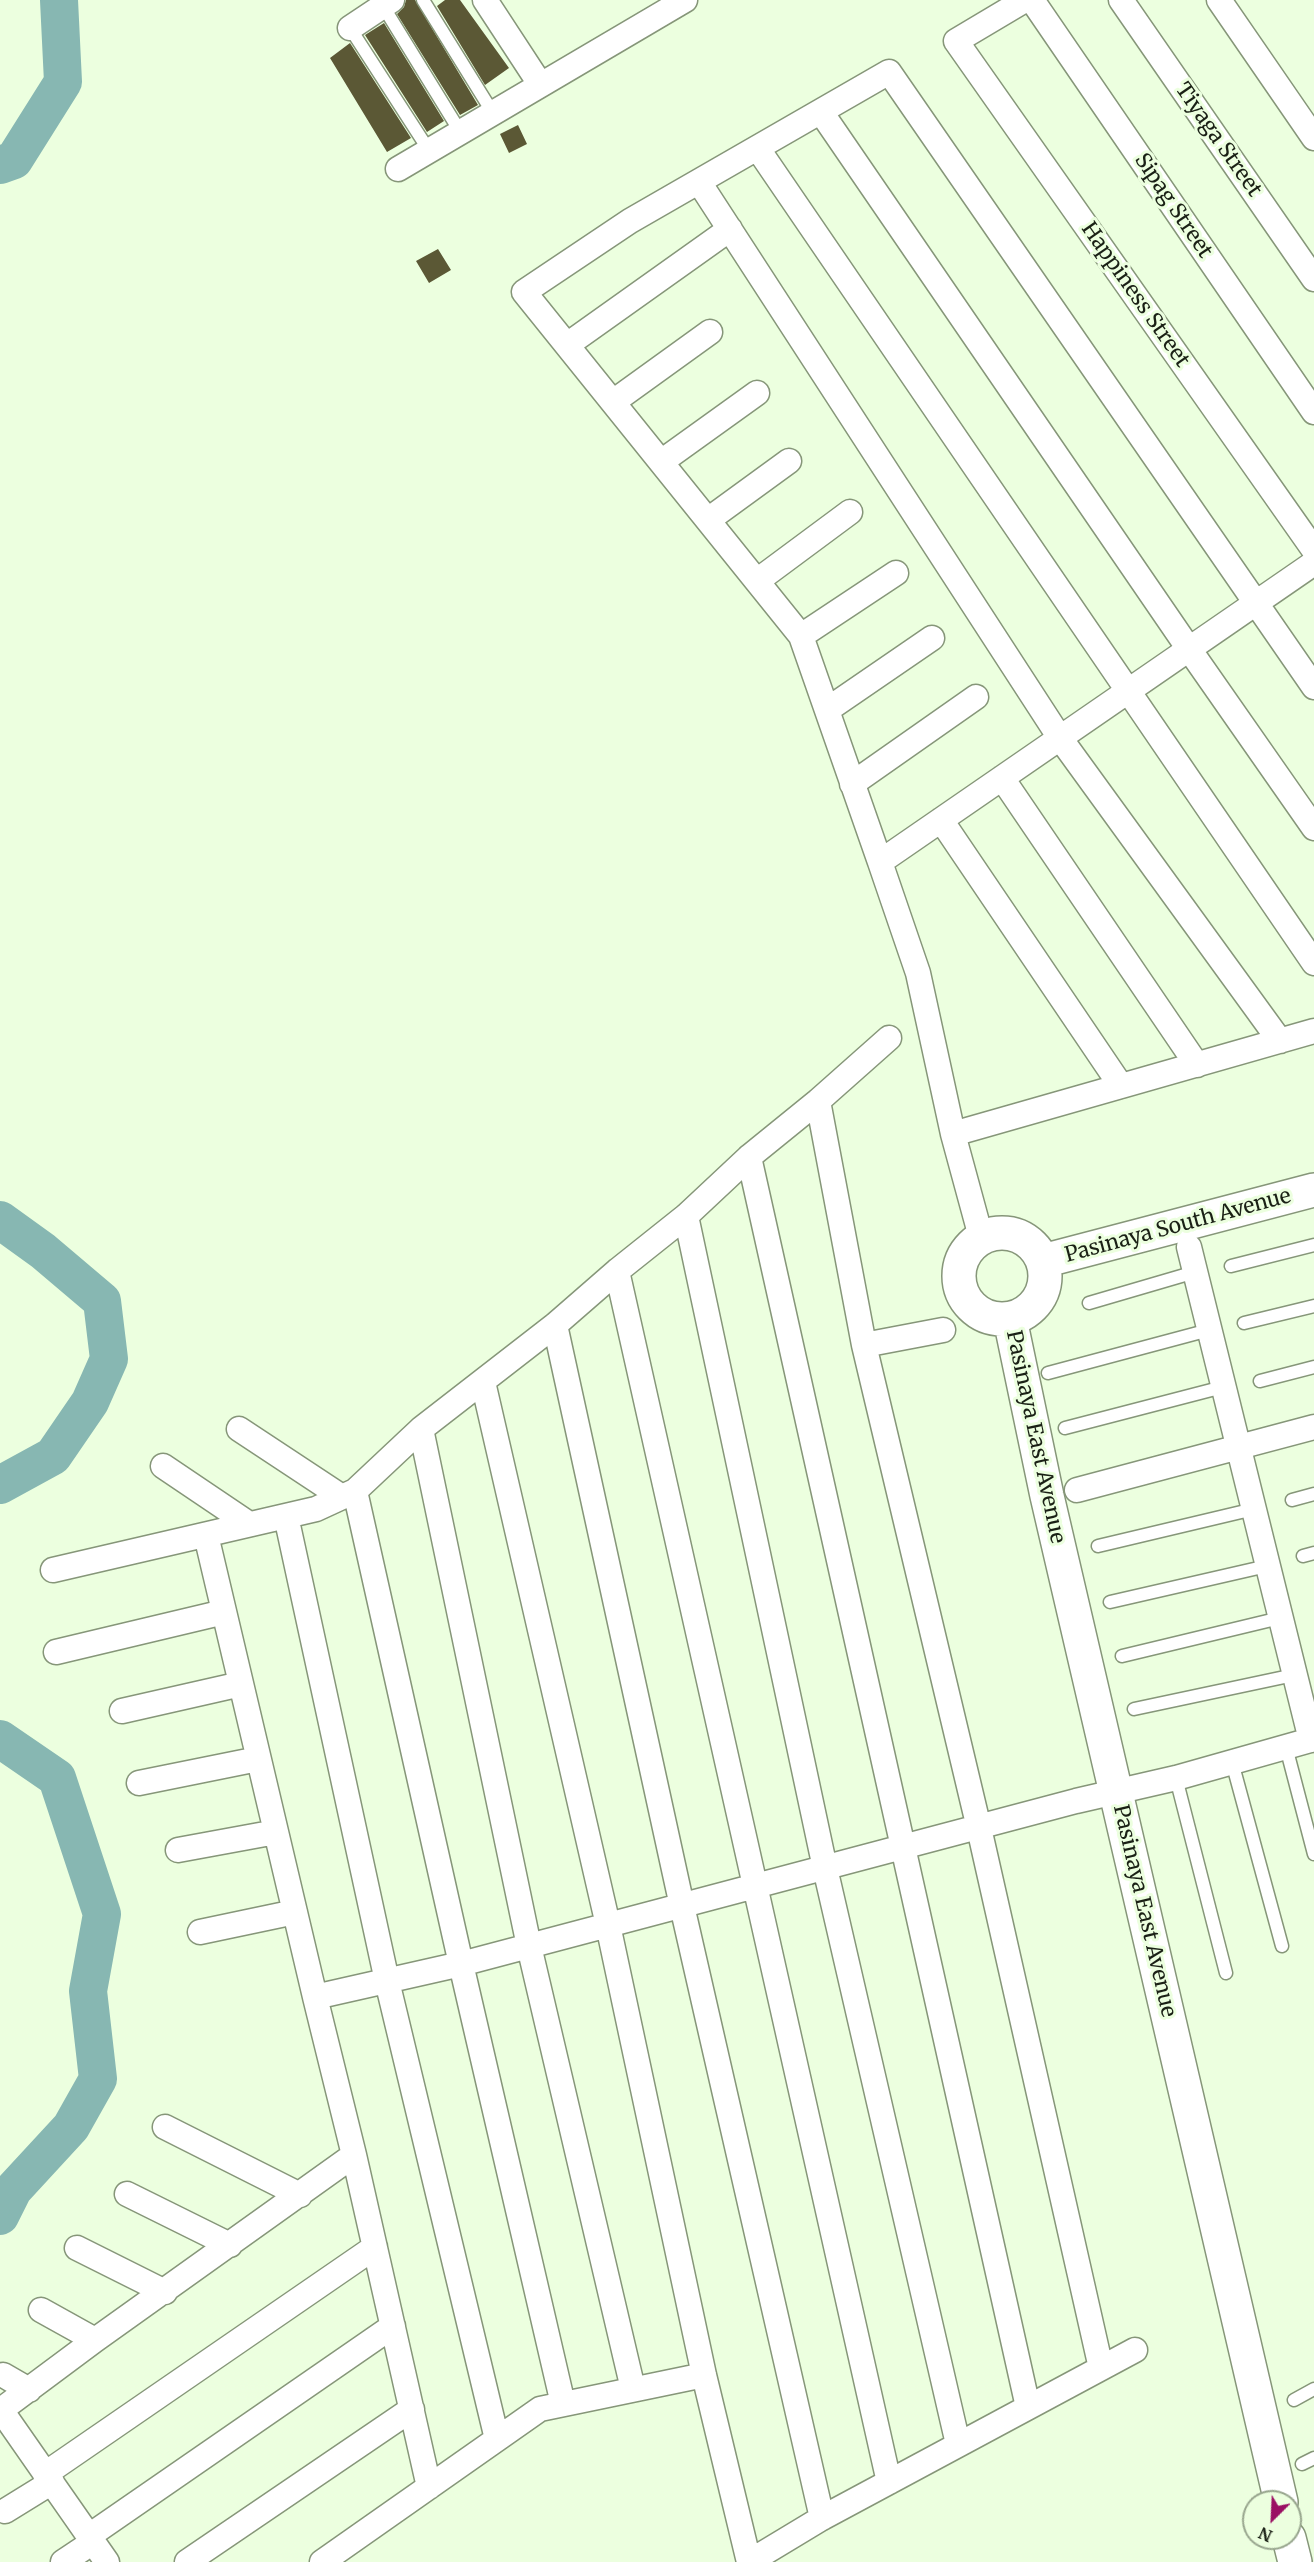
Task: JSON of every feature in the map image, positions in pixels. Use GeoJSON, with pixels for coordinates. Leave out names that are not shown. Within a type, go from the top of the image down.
{"type":"FeatureCollection","features":[{"type":"Feature","properties":{"kind":"street"},"geometry":{"type":"LineString","coordinates":[[485,0],[540,84]]}},
{"type":"Feature","properties":{"kind":"street"},"geometry":{"type":"LineString","coordinates":[[398,169],[686,0]]}},
{"type":"Feature","properties":{"kind":"street","name":"Happiness Street"},"geometry":{"type":"LineString","coordinates":[[1025,0],[956,41],[1314,550]]}},
{"type":"Feature","properties":{"kind":"street","name":"Sipag Street"},"geometry":{"type":"LineString","coordinates":[[1032,0],[1314,412]]}},
{"type":"Feature","properties":{"kind":"street","name":"Tiyaga Street"},"geometry":{"type":"LineString","coordinates":[[1121,0],[1314,279]]}},
{"type":"Feature","properties":{"kind":"street"},"geometry":{"type":"LineString","coordinates":[[1219,0],[1314,138]]}},
{"type":"Feature","properties":{"kind":"street"},"geometry":{"type":"LineString","coordinates":[[350,28],[386,2]]}},
{"type":"Feature","properties":{"kind":"street"},"geometry":{"type":"LineString","coordinates":[[981,1237],[953,1134],[918,973],[801,636],[524,292],[630,221],[889,72],[1314,687]]}},
{"type":"Feature","properties":{"kind":"street"},"geometry":{"type":"LineString","coordinates":[[821,112],[1314,828]]}},
{"type":"Feature","properties":{"kind":"street"},"geometry":{"type":"LineString","coordinates":[[758,149],[1314,963]]}},
{"type":"Feature","properties":{"kind":"street"},"geometry":{"type":"LineString","coordinates":[[699,182],[1060,738],[1280,1041]]}},
{"type":"Feature","properties":{"kind":"street"},"geometry":{"type":"LineString","coordinates":[[567,345],[730,229]]}},
{"type":"Feature","properties":{"kind":"street"},"geometry":{"type":"LineString","coordinates":[[613,402],[710,332]]}},
{"type":"Feature","properties":{"kind":"street"},"geometry":{"type":"LineString","coordinates":[[661,462],[757,393]]}},
{"type":"Feature","properties":{"kind":"street"},"geometry":{"type":"LineString","coordinates":[[708,520],[789,461]]}},
{"type":"Feature","properties":{"kind":"street"},"geometry":{"type":"LineString","coordinates":[[756,581],[850,512]]}},
{"type":"Feature","properties":{"kind":"street"},"geometry":{"type":"LineString","coordinates":[[880,862],[1314,563]]}},
{"type":"Feature","properties":{"kind":"street"},"geometry":{"type":"LineString","coordinates":[[801,636],[896,573]]}},
{"type":"Feature","properties":{"kind":"street"},"geometry":{"type":"LineString","coordinates":[[827,710],[932,638]]}},
{"type":"Feature","properties":{"kind":"street"},"geometry":{"type":"LineString","coordinates":[[852,784],[976,697]]}},
{"type":"Feature","properties":{"kind":"street"},"geometry":{"type":"LineString","coordinates":[[1002,778],[1197,1065]]}},
{"type":"Feature","properties":{"kind":"street"},"geometry":{"type":"LineString","coordinates":[[941,820],[1121,1086]]}},
{"type":"Feature","properties":{"kind":"street"},"geometry":{"type":"LineString","coordinates":[[953,1134],[1314,1032]]}},
{"type":"Feature","properties":{"kind":"street"},"geometry":{"type":"LineString","coordinates":[[53,1570],[316,1509],[349,1494],[421,1429],[555,1325],[617,1271],[686,1216],[749,1157],[818,1101],[889,1038]]}},
{"type":"Feature","properties":{"kind":"street"},"geometry":{"type":"LineString","coordinates":[[818,1101],[864,1345],[979,1827],[1101,2368]]}},
{"type":"Feature","properties":{"kind":"street"},"geometry":{"type":"LineString","coordinates":[[749,1157],[1028,2407]]}},
{"type":"Feature","properties":{"kind":"street","name":"Pasinaya South Avenue"},"geometry":{"type":"LineString","coordinates":[[1043,1261],[1314,1190]]}},
{"type":"Feature","properties":{"kind":"street"},"geometry":{"type":"LineString","coordinates":[[686,1216],[825,1868],[958,2444]]}},
{"type":"Feature","properties":{"kind":"street"},"geometry":{"type":"LineString","coordinates":[[1002,1232],[1013,1234],[1032,1245],[1043,1261],[1045,1274],[1041,1294],[1028,1311],[1010,1319],[982,1315],[967,1302],[958,1284],[960,1262],[972,1244],[981,1237],[1002,1232]]}},
{"type":"Feature","properties":{"kind":"street"},"geometry":{"type":"LineString","coordinates":[[315,1997],[461,1964],[1116,1791],[1176,1778],[1312,1739],[1294,1675],[1189,1247]]}},
{"type":"Feature","properties":{"kind":"street"},"geometry":{"type":"LineString","coordinates":[[617,1271],[753,1887],[888,2482]]}},
{"type":"Feature","properties":{"kind":"street","name":"Pasinaya East Avenue"},"geometry":{"type":"LineString","coordinates":[[1010,1319],[1047,1496],[1278,2490]]}},
{"type":"Feature","properties":{"kind":"street"},"geometry":{"type":"LineString","coordinates":[[555,1325],[682,1906],[822,2518]]}},
{"type":"Feature","properties":{"kind":"street"},"geometry":{"type":"LineString","coordinates":[[864,1345],[943,1330]]}},
{"type":"Feature","properties":{"kind":"street"},"geometry":{"type":"LineString","coordinates":[[483,1382],[608,1925],[704,2375],[749,2562],[822,2518],[1135,2350]]}},
{"type":"Feature","properties":{"kind":"street"},"geometry":{"type":"LineString","coordinates":[[1077,1490],[1314,1427]]}},
{"type":"Feature","properties":{"kind":"street"},"geometry":{"type":"LineString","coordinates":[[239,1429],[349,1494],[461,1964],[562,2404]]}},
{"type":"Feature","properties":{"kind":"street"},"geometry":{"type":"LineString","coordinates":[[421,1429],[530,1946],[633,2389]]}},
{"type":"Feature","properties":{"kind":"street"},"geometry":{"type":"LineString","coordinates":[[163,1466],[249,1524]]}},
{"type":"Feature","properties":{"kind":"street"},"geometry":{"type":"LineString","coordinates":[[286,1516],[387,1981],[497,2439]]}},
{"type":"Feature","properties":{"kind":"street"},"geometry":{"type":"LineString","coordinates":[[206,1534],[354,2156],[429,2487]]}},
{"type":"Feature","properties":{"kind":"street"},"geometry":{"type":"LineString","coordinates":[[56,1652],[224,1612]]}},
{"type":"Feature","properties":{"kind":"street"},"geometry":{"type":"LineString","coordinates":[[122,1711],[241,1684]]}},
{"type":"Feature","properties":{"kind":"street"},"geometry":{"type":"LineString","coordinates":[[139,1783],[258,1759]]}},
{"type":"Feature","properties":{"kind":"street"},"geometry":{"type":"LineString","coordinates":[[178,1850],[276,1832]]}},
{"type":"Feature","properties":{"kind":"street"},"geometry":{"type":"LineString","coordinates":[[200,1932],[295,1912]]}},
{"type":"Feature","properties":{"kind":"street"},"geometry":{"type":"LineString","coordinates":[[165,2127],[300,2195]]}},
{"type":"Feature","properties":{"kind":"street"},"geometry":{"type":"LineString","coordinates":[[107,2562],[1,2410],[95,2340],[354,2156]]}},
{"type":"Feature","properties":{"kind":"street"},"geometry":{"type":"LineString","coordinates":[[127,2194],[230,2245]]}},
{"type":"Feature","properties":{"kind":"street"},"geometry":{"type":"LineString","coordinates":[[5,2511],[375,2247]]}},
{"type":"Feature","properties":{"kind":"street"},"geometry":{"type":"LineString","coordinates":[[77,2248],[165,2292]]}},
{"type":"Feature","properties":{"kind":"street"},"geometry":{"type":"LineString","coordinates":[[41,2310],[95,2340]]}},
{"type":"Feature","properties":{"kind":"street"},"geometry":{"type":"LineString","coordinates":[[63,2562],[91,2539],[393,2325]]}},
{"type":"Feature","properties":{"kind":"street"},"geometry":{"type":"LineString","coordinates":[[3,2375],[29,2390]]}},
{"type":"Feature","properties":{"kind":"street"},"geometry":{"type":"LineString","coordinates":[[322,2562],[540,2409],[704,2375]]}},
{"type":"Feature","properties":{"kind":"street"},"geometry":{"type":"LineString","coordinates":[[187,2562],[412,2409]]}},
{"type":"Feature","properties":{"kind":"lane"},"geometry":{"type":"LineString","coordinates":[[423,0],[493,113]]}},
{"type":"Feature","properties":{"kind":"lane"},"geometry":{"type":"LineString","coordinates":[[386,2],[461,133]]}},
{"type":"Feature","properties":{"kind":"lane"},"geometry":{"type":"LineString","coordinates":[[350,28],[430,152]]}},
{"type":"Feature","properties":{"kind":"lane"},"geometry":{"type":"LineString","coordinates":[[1231,1266],[1314,1245]]}},
{"type":"Feature","properties":{"kind":"lane"},"geometry":{"type":"LineString","coordinates":[[1089,1303],[1196,1272]]}},
{"type":"Feature","properties":{"kind":"lane"},"geometry":{"type":"LineString","coordinates":[[1244,1323],[1314,1306]]}},
{"type":"Feature","properties":{"kind":"lane"},"geometry":{"type":"LineString","coordinates":[[1048,1373],[1209,1330]]}},
{"type":"Feature","properties":{"kind":"lane"},"geometry":{"type":"LineString","coordinates":[[1260,1381],[1314,1367]]}},
{"type":"Feature","properties":{"kind":"lane"},"geometry":{"type":"LineString","coordinates":[[1065,1428],[1223,1387]]}},
{"type":"Feature","properties":{"kind":"lane"},"geometry":{"type":"LineString","coordinates":[[1292,1500],[1314,1494]]}},
{"type":"Feature","properties":{"kind":"lane"},"geometry":{"type":"LineString","coordinates":[[1098,1546],[1254,1509]]}},
{"type":"Feature","properties":{"kind":"lane"},"geometry":{"type":"LineString","coordinates":[[1110,1602],[1268,1566]]}},
{"type":"Feature","properties":{"kind":"lane"},"geometry":{"type":"LineString","coordinates":[[1122,1656],[1280,1618]]}},
{"type":"Feature","properties":{"kind":"lane"},"geometry":{"type":"LineString","coordinates":[[1134,1709],[1294,1675]]}},
{"type":"Feature","properties":{"kind":"lane"},"geometry":{"type":"LineString","coordinates":[[1286,1747],[1314,1854]]}},
{"type":"Feature","properties":{"kind":"lane"},"geometry":{"type":"LineString","coordinates":[[1232,1762],[1282,1946]]}},
{"type":"Feature","properties":{"kind":"lane"},"geometry":{"type":"LineString","coordinates":[[1176,1778],[1226,1973]]}},
{"type":"Feature","properties":{"kind":"lane"},"geometry":{"type":"LineString","coordinates":[[1294,2400],[1314,2388]]}},
{"type":"Feature","properties":{"kind":"lane"},"geometry":{"type":"LineString","coordinates":[[1302,2464],[1314,2458]]}},
{"type":"Feature","properties":{"kind":"building"},"geometry":{"type":"Polygon","coordinates":[[[406,0],[415,0],[478,105],[460,115],[397,14],[404,7],[406,0]]]}},
{"type":"Feature","properties":{"kind":"building"},"geometry":{"type":"Polygon","coordinates":[[[445,0],[460,0],[509,68],[485,85],[437,6],[445,0]]]}},
{"type":"Feature","properties":{"kind":"building"},"geometry":{"type":"Polygon","coordinates":[[[384,23],[444,121],[427,132],[365,35],[384,23]]]}},
{"type":"Feature","properties":{"kind":"building"},"geometry":{"type":"Polygon","coordinates":[[[350,43],[411,138],[387,152],[330,58],[350,43]]]}},
{"type":"Feature","properties":{"kind":"building"},"geometry":{"type":"Polygon","coordinates":[[[518,125],[527,144],[509,153],[500,134],[518,125]]]}},
{"type":"Feature","properties":{"kind":"building"},"geometry":{"type":"Polygon","coordinates":[[[438,249],[451,270],[429,283],[416,261],[438,249]]]}},
{"type":"Feature","properties":{"kind":"waterway"},"geometry":{"type":"LineString","coordinates":[[0,165],[14,160],[63,82],[59,0]]}},
{"type":"Feature","properties":{"kind":"waterway"},"geometry":{"type":"LineString","coordinates":[[0,1220],[43,1251],[102,1301],[109,1359],[90,1402],[53,1456],[0,1485]]}},
{"type":"Feature","properties":{"kind":"waterway"},"geometry":{"type":"LineString","coordinates":[[0,1739],[57,1778],[102,1914],[88,1991],[98,2079],[71,2127],[13,2190],[0,2216]]}}]}
